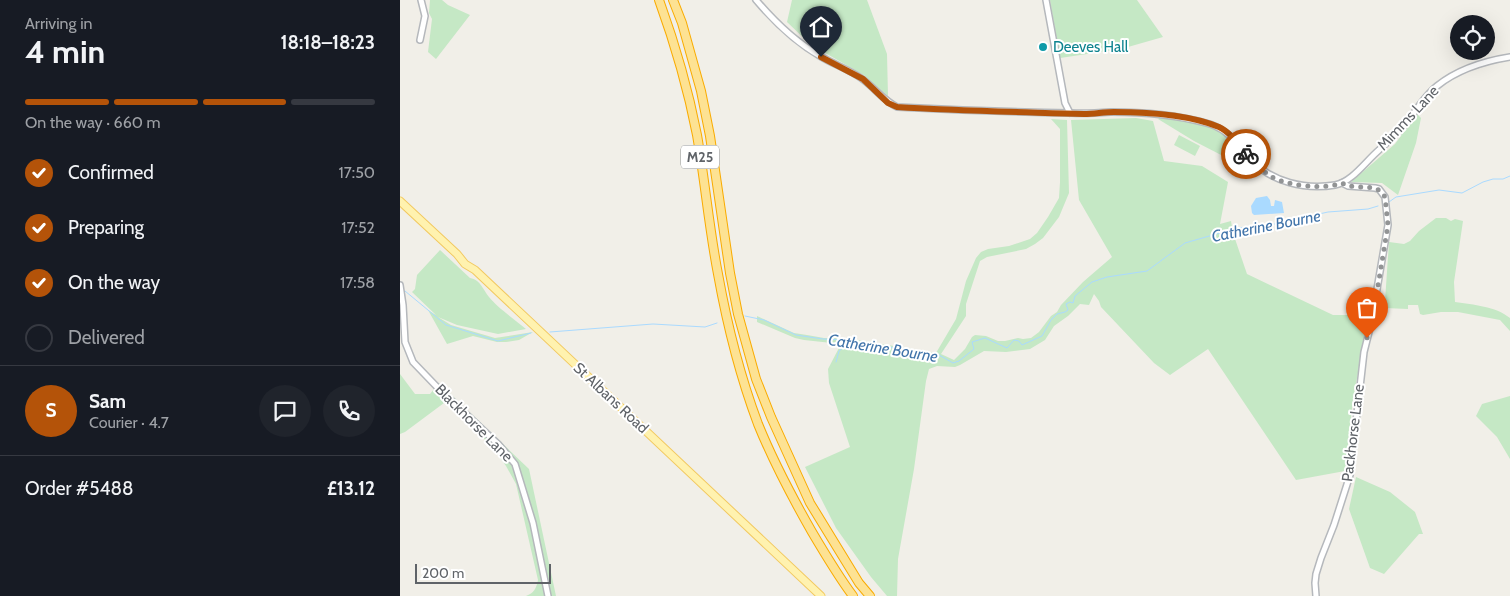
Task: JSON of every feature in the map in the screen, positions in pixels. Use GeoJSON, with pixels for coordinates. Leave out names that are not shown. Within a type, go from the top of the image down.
{"type":"FeatureCollection","features":[{"type":"Feature","properties":{"kind":"highway","name":"M25"},"geometry":{"type":"LineString","coordinates":[[659,0],[670,29],[688,96],[697,137],[712,242],[727,321],[755,415],[790,491],[823,550],[853,596]]}},
{"type":"Feature","properties":{"kind":"highway","name":"M25"},"geometry":{"type":"LineString","coordinates":[[673,0],[682,23],[712,145],[730,273],[738,314],[756,379],[810,503],[870,596]]}},
{"type":"Feature","properties":{"kind":"main road","name":"St Albans Road"},"geometry":{"type":"LineString","coordinates":[[400,201],[821,596]]}},
{"type":"Feature","properties":{"kind":"street"},"geometry":{"type":"LineString","coordinates":[[420,40],[424,16],[422,0]]}},
{"type":"Feature","properties":{"kind":"street"},"geometry":{"type":"LineString","coordinates":[[756,0],[777,22],[808,48],[863,79],[888,103],[897,107],[1059,113],[1144,113],[1178,117],[1221,128],[1230,134],[1251,160],[1273,177],[1287,182],[1317,186],[1342,183]]}},
{"type":"Feature","properties":{"kind":"street"},"geometry":{"type":"LineString","coordinates":[[1046,0],[1065,104],[1070,113]]}},
{"type":"Feature","properties":{"kind":"street","name":"Mimms Lane"},"geometry":{"type":"LineString","coordinates":[[1342,183],[1402,128],[1422,101],[1438,85],[1460,72],[1488,62],[1510,57]]}},
{"type":"Feature","properties":{"kind":"street"},"geometry":{"type":"LineString","coordinates":[[1059,113],[1065,104]]}},
{"type":"Feature","properties":{"kind":"street","name":"Packhorse Lane"},"geometry":{"type":"LineString","coordinates":[[1316,596],[1316,574],[1350,475],[1364,352],[1371,324],[1388,225],[1385,197],[1382,192],[1375,188],[1348,186],[1342,183]]}},
{"type":"Feature","properties":{"kind":"street","name":"Blackhorse Lane"},"geometry":{"type":"LineString","coordinates":[[400,286],[404,305],[405,342],[413,362],[499,445],[515,464],[533,523],[548,596]]}},
{"type":"Feature","properties":{"kind":"green space"},"geometry":{"type":"Polygon","coordinates":[[[430,0],[442,0],[448,5],[470,15],[436,59],[428,52],[432,19],[429,13],[430,0]]]}},
{"type":"Feature","properties":{"kind":"green space"},"geometry":{"type":"Polygon","coordinates":[[[792,0],[867,0],[887,54],[888,96],[864,75],[811,45],[787,22],[792,0]]]}},
{"type":"Feature","properties":{"kind":"green space"},"geometry":{"type":"Polygon","coordinates":[[[1050,0],[1137,0],[1163,37],[1121,49],[1060,58],[1050,0]]]}},
{"type":"Feature","properties":{"kind":"green space"},"geometry":{"type":"Polygon","coordinates":[[[1417,114],[1421,118],[1416,143],[1398,195],[1382,183],[1351,182],[1395,144],[1417,114]]]}},
{"type":"Feature","properties":{"kind":"green space"},"geometry":{"type":"Polygon","coordinates":[[[1161,117],[1206,124],[1221,131],[1226,141],[1223,156],[1158,119],[1161,117]]]}},
{"type":"Feature","properties":{"kind":"green space"},"geometry":{"type":"Polygon","coordinates":[[[1136,118],[1153,121],[1164,161],[1202,166],[1228,182],[1220,224],[1231,221],[1233,233],[1247,274],[1333,315],[1369,315],[1353,399],[1345,471],[1296,480],[1208,349],[1170,375],[1154,363],[1101,307],[1094,294],[1089,305],[1080,304],[1054,326],[1045,340],[1030,349],[1006,352],[984,351],[955,367],[937,366],[929,369],[898,559],[897,596],[887,596],[836,528],[805,467],[850,447],[829,383],[828,369],[841,344],[795,338],[757,322],[757,316],[794,333],[824,338],[846,338],[936,353],[956,319],[966,281],[976,258],[981,252],[988,249],[1009,246],[1030,239],[1037,233],[1059,198],[1060,129],[1051,119],[1067,120],[1069,193],[1059,217],[1043,238],[1035,244],[1026,249],[987,257],[980,261],[966,304],[966,316],[941,354],[954,360],[975,335],[986,336],[998,341],[1031,338],[1039,332],[1051,316],[1057,312],[1061,305],[1083,282],[1112,257],[1079,200],[1071,120],[1136,118]]]}},
{"type":"Feature","properties":{"kind":"green space"},"geometry":{"type":"Polygon","coordinates":[[[1179,135],[1200,146],[1195,156],[1174,145],[1179,135]]]}},
{"type":"Feature","properties":{"kind":"green space"},"geometry":{"type":"Polygon","coordinates":[[[1436,218],[1463,221],[1454,282],[1455,302],[1484,307],[1504,314],[1510,318],[1510,331],[1500,320],[1458,312],[1423,315],[1420,314],[1418,305],[1408,305],[1408,309],[1385,308],[1375,312],[1377,304],[1385,301],[1389,242],[1404,244],[1410,241],[1419,231],[1436,218]]]}},
{"type":"Feature","properties":{"kind":"green space"},"geometry":{"type":"Polygon","coordinates":[[[440,250],[470,278],[479,283],[492,301],[526,329],[498,334],[457,325],[438,317],[451,325],[495,338],[533,332],[519,340],[506,342],[497,342],[473,336],[447,344],[428,310],[436,315],[412,292],[415,289],[417,275],[440,250]]]}},
{"type":"Feature","properties":{"kind":"green space"},"geometry":{"type":"Polygon","coordinates":[[[400,374],[415,394],[430,394],[439,383],[529,469],[556,596],[526,596],[534,590],[538,580],[516,484],[492,447],[448,400],[400,434],[400,374]]]}},
{"type":"Feature","properties":{"kind":"green space"},"geometry":{"type":"Polygon","coordinates":[[[1510,396],[1510,459],[1497,437],[1476,416],[1482,404],[1510,396]]]}},
{"type":"Feature","properties":{"kind":"green space"},"geometry":{"type":"Polygon","coordinates":[[[1356,477],[1390,492],[1415,512],[1423,534],[1419,534],[1384,574],[1370,568],[1349,509],[1356,477]]]}},
{"type":"Feature","properties":{"kind":"water"},"geometry":{"type":"Polygon","coordinates":[[[1267,196],[1271,206],[1274,206],[1275,200],[1282,202],[1284,213],[1254,215],[1252,213],[1251,206],[1256,198],[1267,196]]]}},
{"type":"Feature","properties":{"kind":"waterway"},"geometry":{"type":"LineString","coordinates":[[1389,202],[1396,197],[1439,190],[1462,193],[1483,182],[1510,176]]}},
{"type":"Feature","properties":{"kind":"waterway","name":"Catherine Bourne"},"geometry":{"type":"LineString","coordinates":[[745,316],[764,320],[796,335],[845,340],[939,355],[953,363],[959,361],[974,349],[972,342],[985,338],[1007,348],[1014,340],[1019,341],[1022,345],[1042,336],[1051,320],[1057,314],[1068,310],[1066,304],[1073,303],[1075,296],[1092,282],[1107,277],[1147,271],[1185,243],[1237,228],[1270,225],[1328,212],[1368,209],[1378,206]]}},
{"type":"Feature","properties":{"kind":"waterway","name":"Catherine Bourne"},"geometry":{"type":"LineString","coordinates":[[405,291],[446,325],[498,341],[531,333]]}},
{"type":"Feature","properties":{"kind":"waterway","name":"Catherine Bourne"},"geometry":{"type":"LineString","coordinates":[[550,332],[653,324],[705,327],[717,323]]}},
{"type":"Feature","properties":{"kind":"waterway"},"geometry":{"type":"LineString","coordinates":[[836,362],[839,351],[851,342]]}},
{"type":"Feature","properties":{"kind":"way so far"},"geometry":{"type":"LineString","coordinates":[[1246,154],[1260,168],[1273,177],[1287,182],[1317,186],[1342,183],[1348,186],[1375,188],[1384,194],[1388,225],[1375,304],[1367,338]]}},
{"type":"Feature","properties":{"kind":"place","name":"Deeves Hall"},"geometry":{"type":"Point","coordinates":[1043,47]}},
{"type":"Feature","properties":{"kind":"route"},"geometry":{"type":"LineString","coordinates":[[821,57],[863,79],[888,103],[897,107],[1088,114],[1113,112],[1144,113],[1178,117],[1221,128],[1230,134],[1246,154]]}}]}
